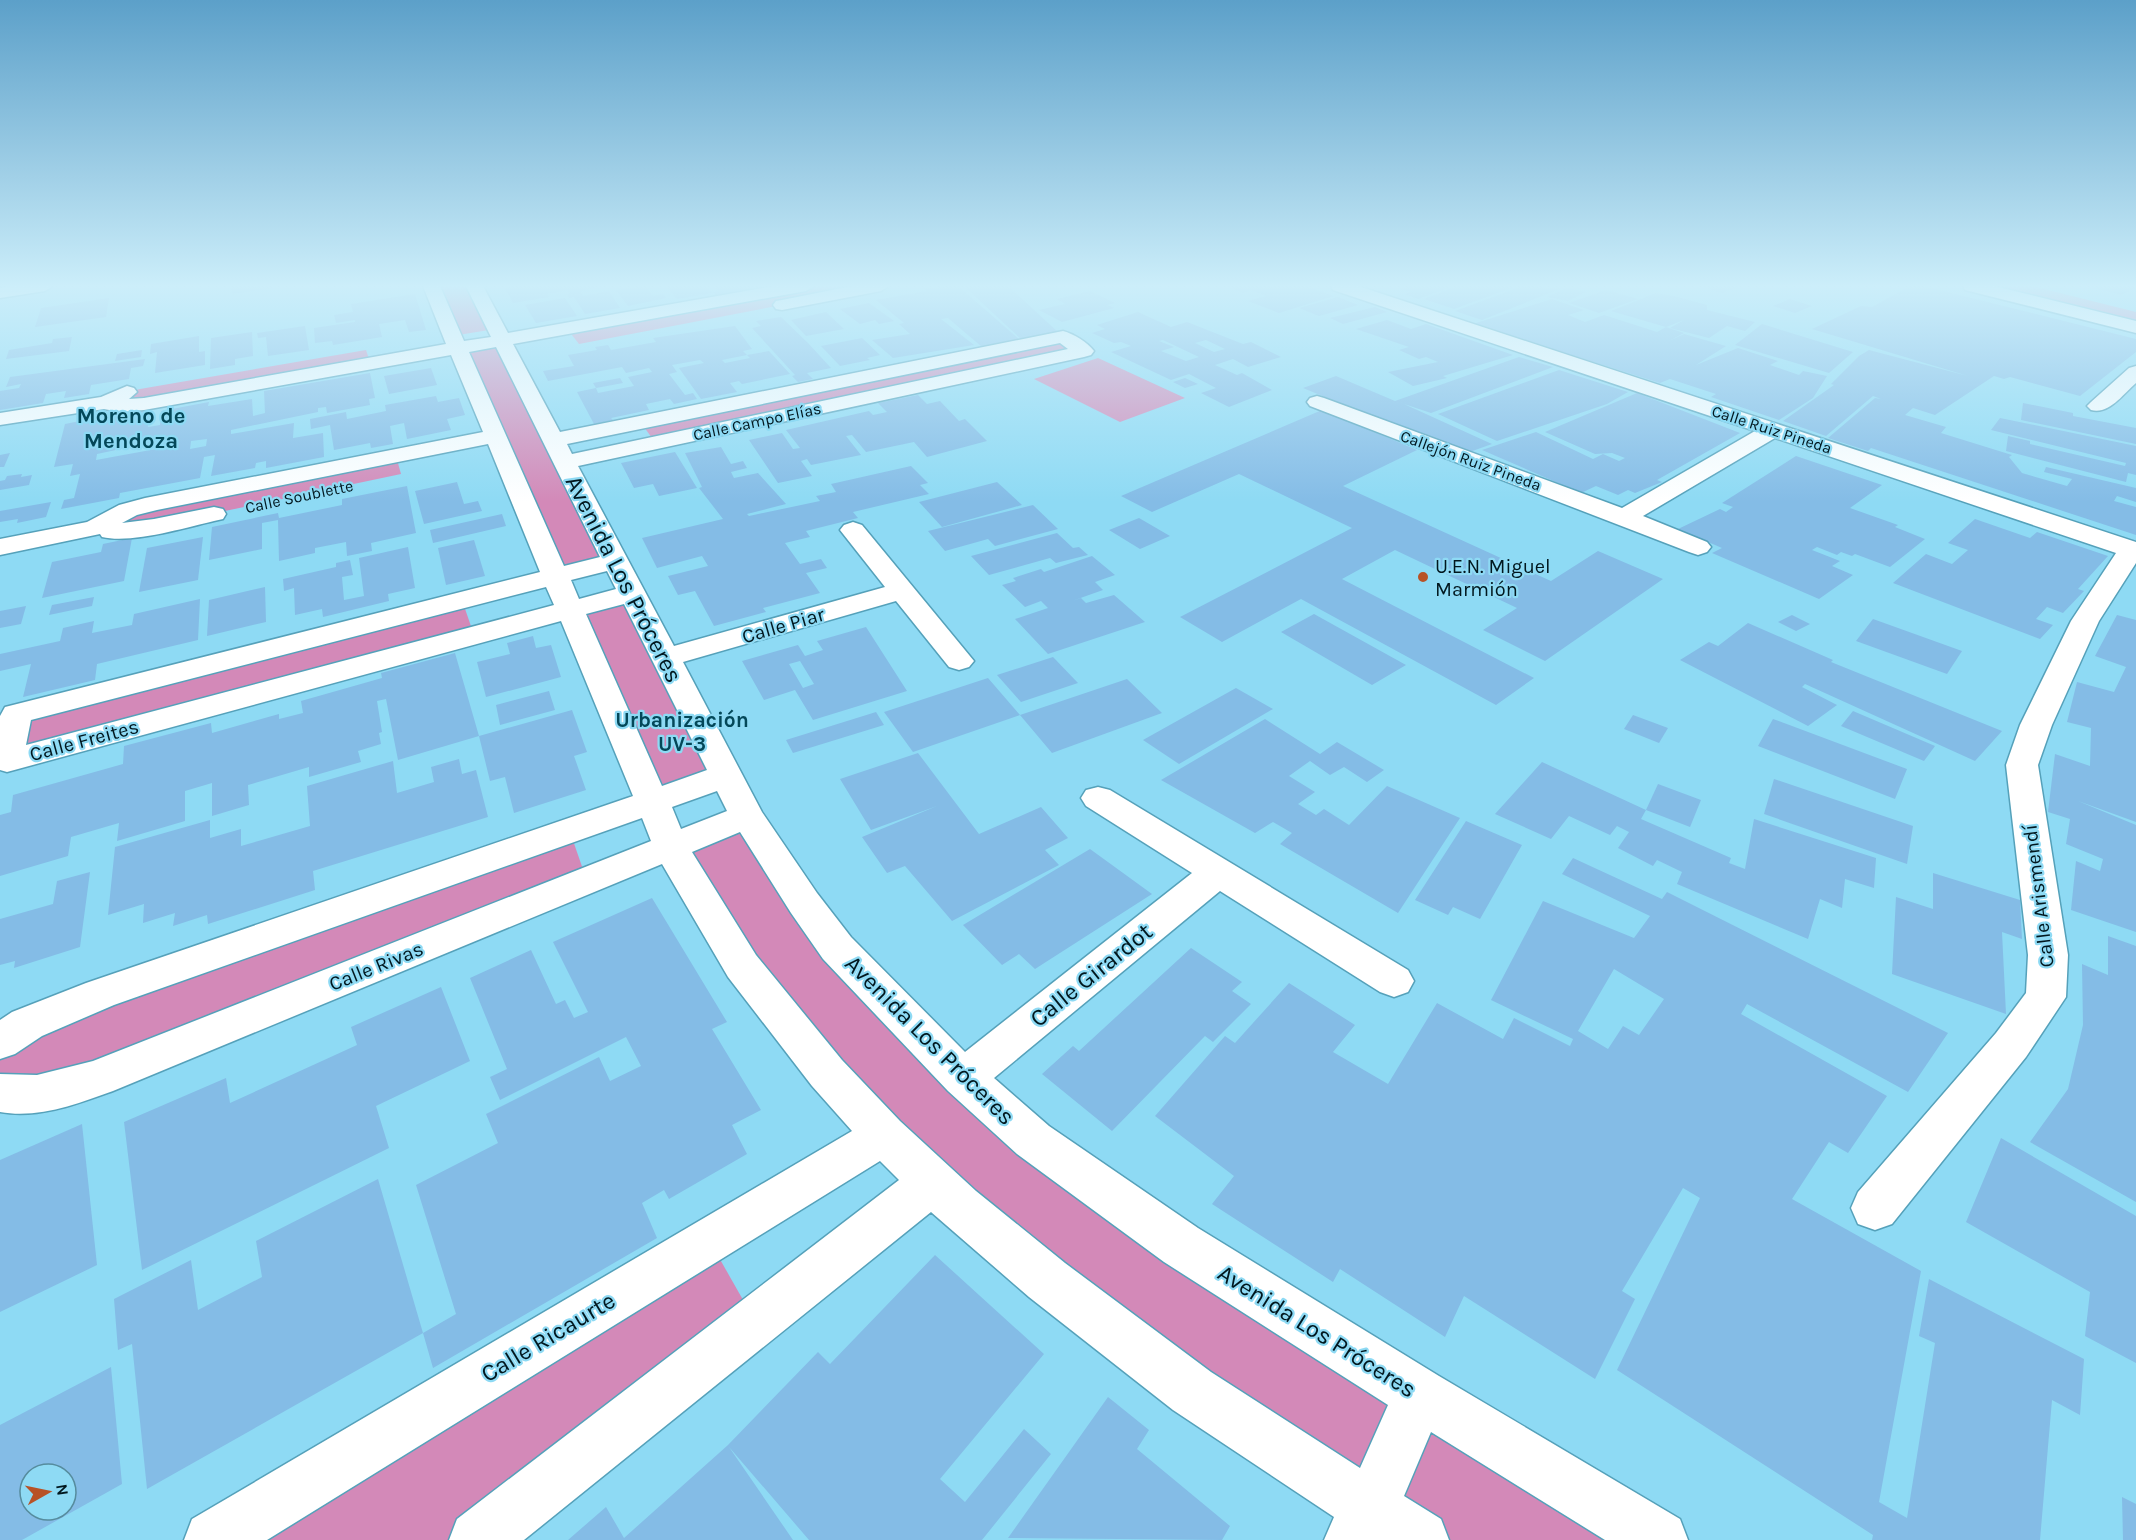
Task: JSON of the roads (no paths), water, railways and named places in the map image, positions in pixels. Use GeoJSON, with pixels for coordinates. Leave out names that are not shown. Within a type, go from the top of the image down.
{"type":"FeatureCollection","features":[{"type":"Feature","properties":{"kind":"street"},"geometry":{"type":"LineString","coordinates":[[0,419],[106,402],[124,406],[144,404],[379,358]]}},
{"type":"Feature","properties":{"kind":"street"},"geometry":{"type":"LineString","coordinates":[[462,358],[671,846],[706,910],[742,966],[827,1073],[884,1135],[959,1207],[1047,1280],[1362,1524],[1420,1540]]}},
{"type":"Feature","properties":{"kind":"street","name":"Avenida Los Próceres"},"geometry":{"type":"LineString","coordinates":[[510,358],[747,816],[798,894],[837,948],[900,1015],[963,1077],[1033,1140],[1172,1239],[1420,1395],[1659,1540]]}},
{"type":"Feature","properties":{"kind":"street","name":"Calle Campo Elías"},"geometry":{"type":"LineString","coordinates":[[558,451],[971,358]]}},
{"type":"Feature","properties":{"kind":"street","name":"Calle Campo Elías"},"geometry":{"type":"LineString","coordinates":[[558,451],[1048,358]]}},
{"type":"Feature","properties":{"kind":"street","name":"Calle Ruiz Pineda"},"geometry":{"type":"LineString","coordinates":[[1556,358],[2134,550]]}},
{"type":"Feature","properties":{"kind":"street"},"geometry":{"type":"LineString","coordinates":[[2098,406],[2136,372]]}},
{"type":"Feature","properties":{"kind":"street","name":"Callejón Ruiz Pineda"},"geometry":{"type":"LineString","coordinates":[[1317,402],[1624,516],[1698,546]]}},
{"type":"Feature","properties":{"kind":"street"},"geometry":{"type":"LineString","coordinates":[[1624,516],[1773,430]]}},
{"type":"Feature","properties":{"kind":"street","name":"Calle Soublette"},"geometry":{"type":"LineString","coordinates":[[0,547],[95,528],[125,532],[154,527],[500,445]]}},
{"type":"Feature","properties":{"kind":"street"},"geometry":{"type":"LineString","coordinates":[[853,530],[959,661]]}},
{"type":"Feature","properties":{"kind":"street","name":"Calle Arismendí"},"geometry":{"type":"LineString","coordinates":[[1875,1208],[2012,1045],[2046,998],[2048,955],[2022,765],[2036,725],[2085,621],[2134,550]]}},
{"type":"Feature","properties":{"kind":"street","name":"Calle Freites"},"geometry":{"type":"LineString","coordinates":[[624,577],[562,593],[7,760],[16,714],[562,593],[624,577]]}},
{"type":"Feature","properties":{"kind":"street","name":"Calle Piar"},"geometry":{"type":"LineString","coordinates":[[665,658],[902,591]]}},
{"type":"Feature","properties":{"kind":"street"},"geometry":{"type":"LineString","coordinates":[[0,1042],[27,1024],[100,994],[725,776]]}},
{"type":"Feature","properties":{"kind":"street"},"geometry":{"type":"LineString","coordinates":[[1098,798],[1394,981]]}},
{"type":"Feature","properties":{"kind":"street","name":"Calle Rivas"},"geometry":{"type":"LineString","coordinates":[[0,1093],[12,1097],[43,1093],[98,1078],[747,816]]}},
{"type":"Feature","properties":{"kind":"street","name":"Calle Girardot"},"geometry":{"type":"LineString","coordinates":[[963,1077],[1218,872]]}},
{"type":"Feature","properties":{"kind":"street","name":"Calle Ricaurte"},"geometry":{"type":"LineString","coordinates":[[213,1540],[884,1135]]}},
{"type":"Feature","properties":{"kind":"street"},"geometry":{"type":"LineString","coordinates":[[478,1540],[933,1182]]}},
{"type":"Feature","properties":{"kind":"street"},"geometry":{"type":"LineString","coordinates":[[1362,1524],[1420,1395]]}},
{"type":"Feature","properties":{"kind":"place","name":"U.E.N. Miguel Marmión"},"geometry":{"type":"Point","coordinates":[1423,577]}},
{"type":"Feature","properties":{"kind":"district","name":"Moreno de Mendoza"},"geometry":{"type":"Point","coordinates":[131,428]}},
{"type":"Feature","properties":{"kind":"district","name":"Urbanización UV-3"},"geometry":{"type":"Point","coordinates":[682,732]}}]}
